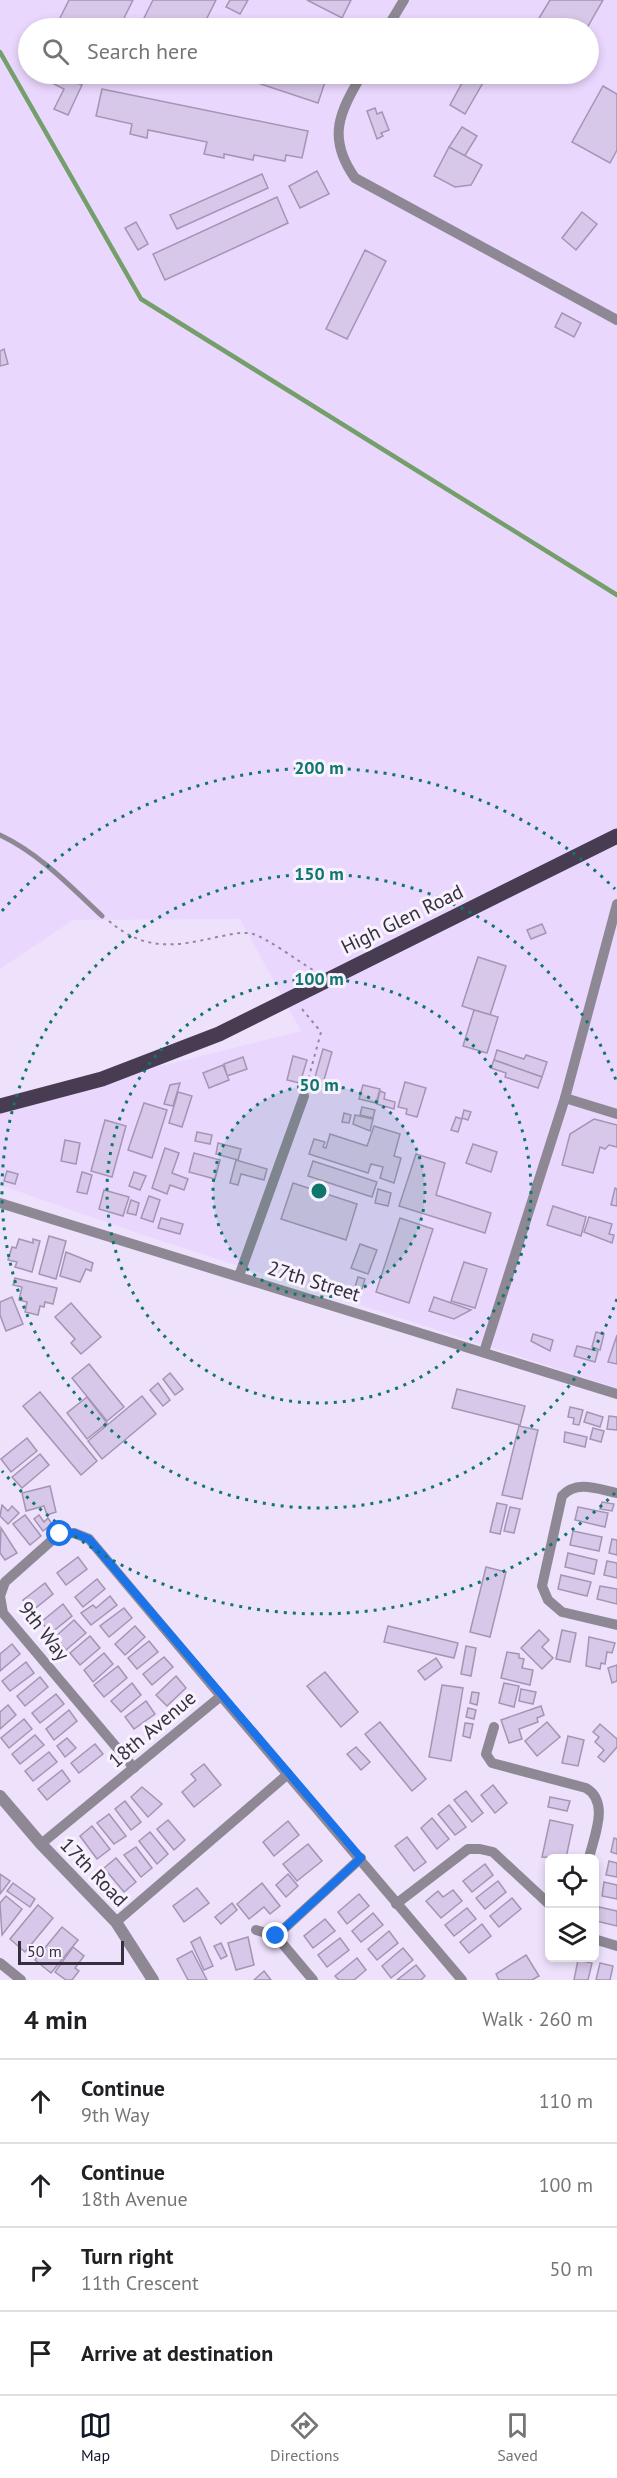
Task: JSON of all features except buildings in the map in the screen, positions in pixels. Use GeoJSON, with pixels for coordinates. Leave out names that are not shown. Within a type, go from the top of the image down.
{"type":"FeatureCollection","features":[{"type":"Feature","properties":{"kind":"main road","name":"High Glen Road"},"geometry":{"type":"LineString","coordinates":[[0,1106],[46,1096],[163,1057],[219,1034],[617,836]]}},
{"type":"Feature","properties":{"kind":"street"},"geometry":{"type":"LineString","coordinates":[[393,18],[404,0]]}},
{"type":"Feature","properties":{"kind":"street"},"geometry":{"type":"LineString","coordinates":[[356,84],[343,107],[338,128],[339,145],[344,163],[355,178],[617,320]]}},
{"type":"Feature","properties":{"kind":"street"},"geometry":{"type":"LineString","coordinates":[[484,1352],[565,1098],[617,904]]}},
{"type":"Feature","properties":{"kind":"street"},"geometry":{"type":"LineString","coordinates":[[239,1276],[304,1096]]}},
{"type":"Feature","properties":{"kind":"street"},"geometry":{"type":"LineString","coordinates":[[565,1098],[617,1114]]}},
{"type":"Feature","properties":{"kind":"street","name":"27th Street"},"geometry":{"type":"LineString","coordinates":[[0,1203],[617,1394]]}},
{"type":"Feature","properties":{"kind":"street"},"geometry":{"type":"LineString","coordinates":[[617,1493],[580,1485],[569,1488],[562,1496],[542,1586],[548,1600],[562,1612],[617,1625]]}},
{"type":"Feature","properties":{"kind":"street","name":"9th Way"},"geometry":{"type":"LineString","coordinates":[[134,1768],[3,1612],[0,1596],[5,1582],[60,1534],[74,1533],[89,1539],[221,1696]]}},
{"type":"Feature","properties":{"kind":"street","name":"18th Avenue"},"geometry":{"type":"LineString","coordinates":[[40,1844],[221,1696],[361,1858],[396,1904],[462,1980]]}},
{"type":"Feature","properties":{"kind":"street"},"geometry":{"type":"LineString","coordinates":[[494,1727],[486,1754],[492,1763],[586,1788],[596,1794],[600,1804],[590,1854]]}},
{"type":"Feature","properties":{"kind":"street"},"geometry":{"type":"LineString","coordinates":[[116,1922],[288,1774]]}},
{"type":"Feature","properties":{"kind":"street","name":"17th Road"},"geometry":{"type":"LineString","coordinates":[[0,1796],[40,1844],[116,1922],[153,1980]]}},
{"type":"Feature","properties":{"kind":"street"},"geometry":{"type":"LineString","coordinates":[[396,1904],[468,1850],[480,1849],[493,1852],[545,1901]]}},
{"type":"Feature","properties":{"kind":"street"},"geometry":{"type":"LineString","coordinates":[[276,1936],[361,1858]]}},
{"type":"Feature","properties":{"kind":"street"},"geometry":{"type":"LineString","coordinates":[[256,1930],[276,1936],[313,1980]]}},
{"type":"Feature","properties":{"kind":"street"},"geometry":{"type":"LineString","coordinates":[[599,1941],[617,1946]]}},
{"type":"Feature","properties":{"kind":"street"},"geometry":{"type":"LineString","coordinates":[[0,1963],[21,1980]]}},
{"type":"Feature","properties":{"kind":"lane"},"geometry":{"type":"LineString","coordinates":[[0,835],[16,843],[55,871],[102,916]]}},
{"type":"Feature","properties":{"kind":"path"},"geometry":{"type":"LineString","coordinates":[[102,916],[124,934],[153,945],[186,944],[240,933],[255,934],[328,979]]}},
{"type":"Feature","properties":{"kind":"path"},"geometry":{"type":"LineString","coordinates":[[292,997],[321,1032],[304,1096]]}},
{"type":"Feature","properties":{"kind":"shaded area"},"geometry":{"type":"Polygon","coordinates":[[[0,0],[617,0],[617,1388],[146,1236],[0,1185],[0,1106],[301,1031],[240,919],[73,920],[0,969],[0,0]]]}},
{"type":"Feature","properties":{"kind":"waterway"},"geometry":{"type":"LineString","coordinates":[[0,52],[18,84]]}},
{"type":"Feature","properties":{"kind":"waterway"},"geometry":{"type":"LineString","coordinates":[[18,84],[141,299],[617,595]]}},
{"type":"Feature","properties":{"kind":"route"},"geometry":{"type":"LineString","coordinates":[[60,1534],[74,1533],[89,1539],[361,1858],[276,1936]]}}]}
